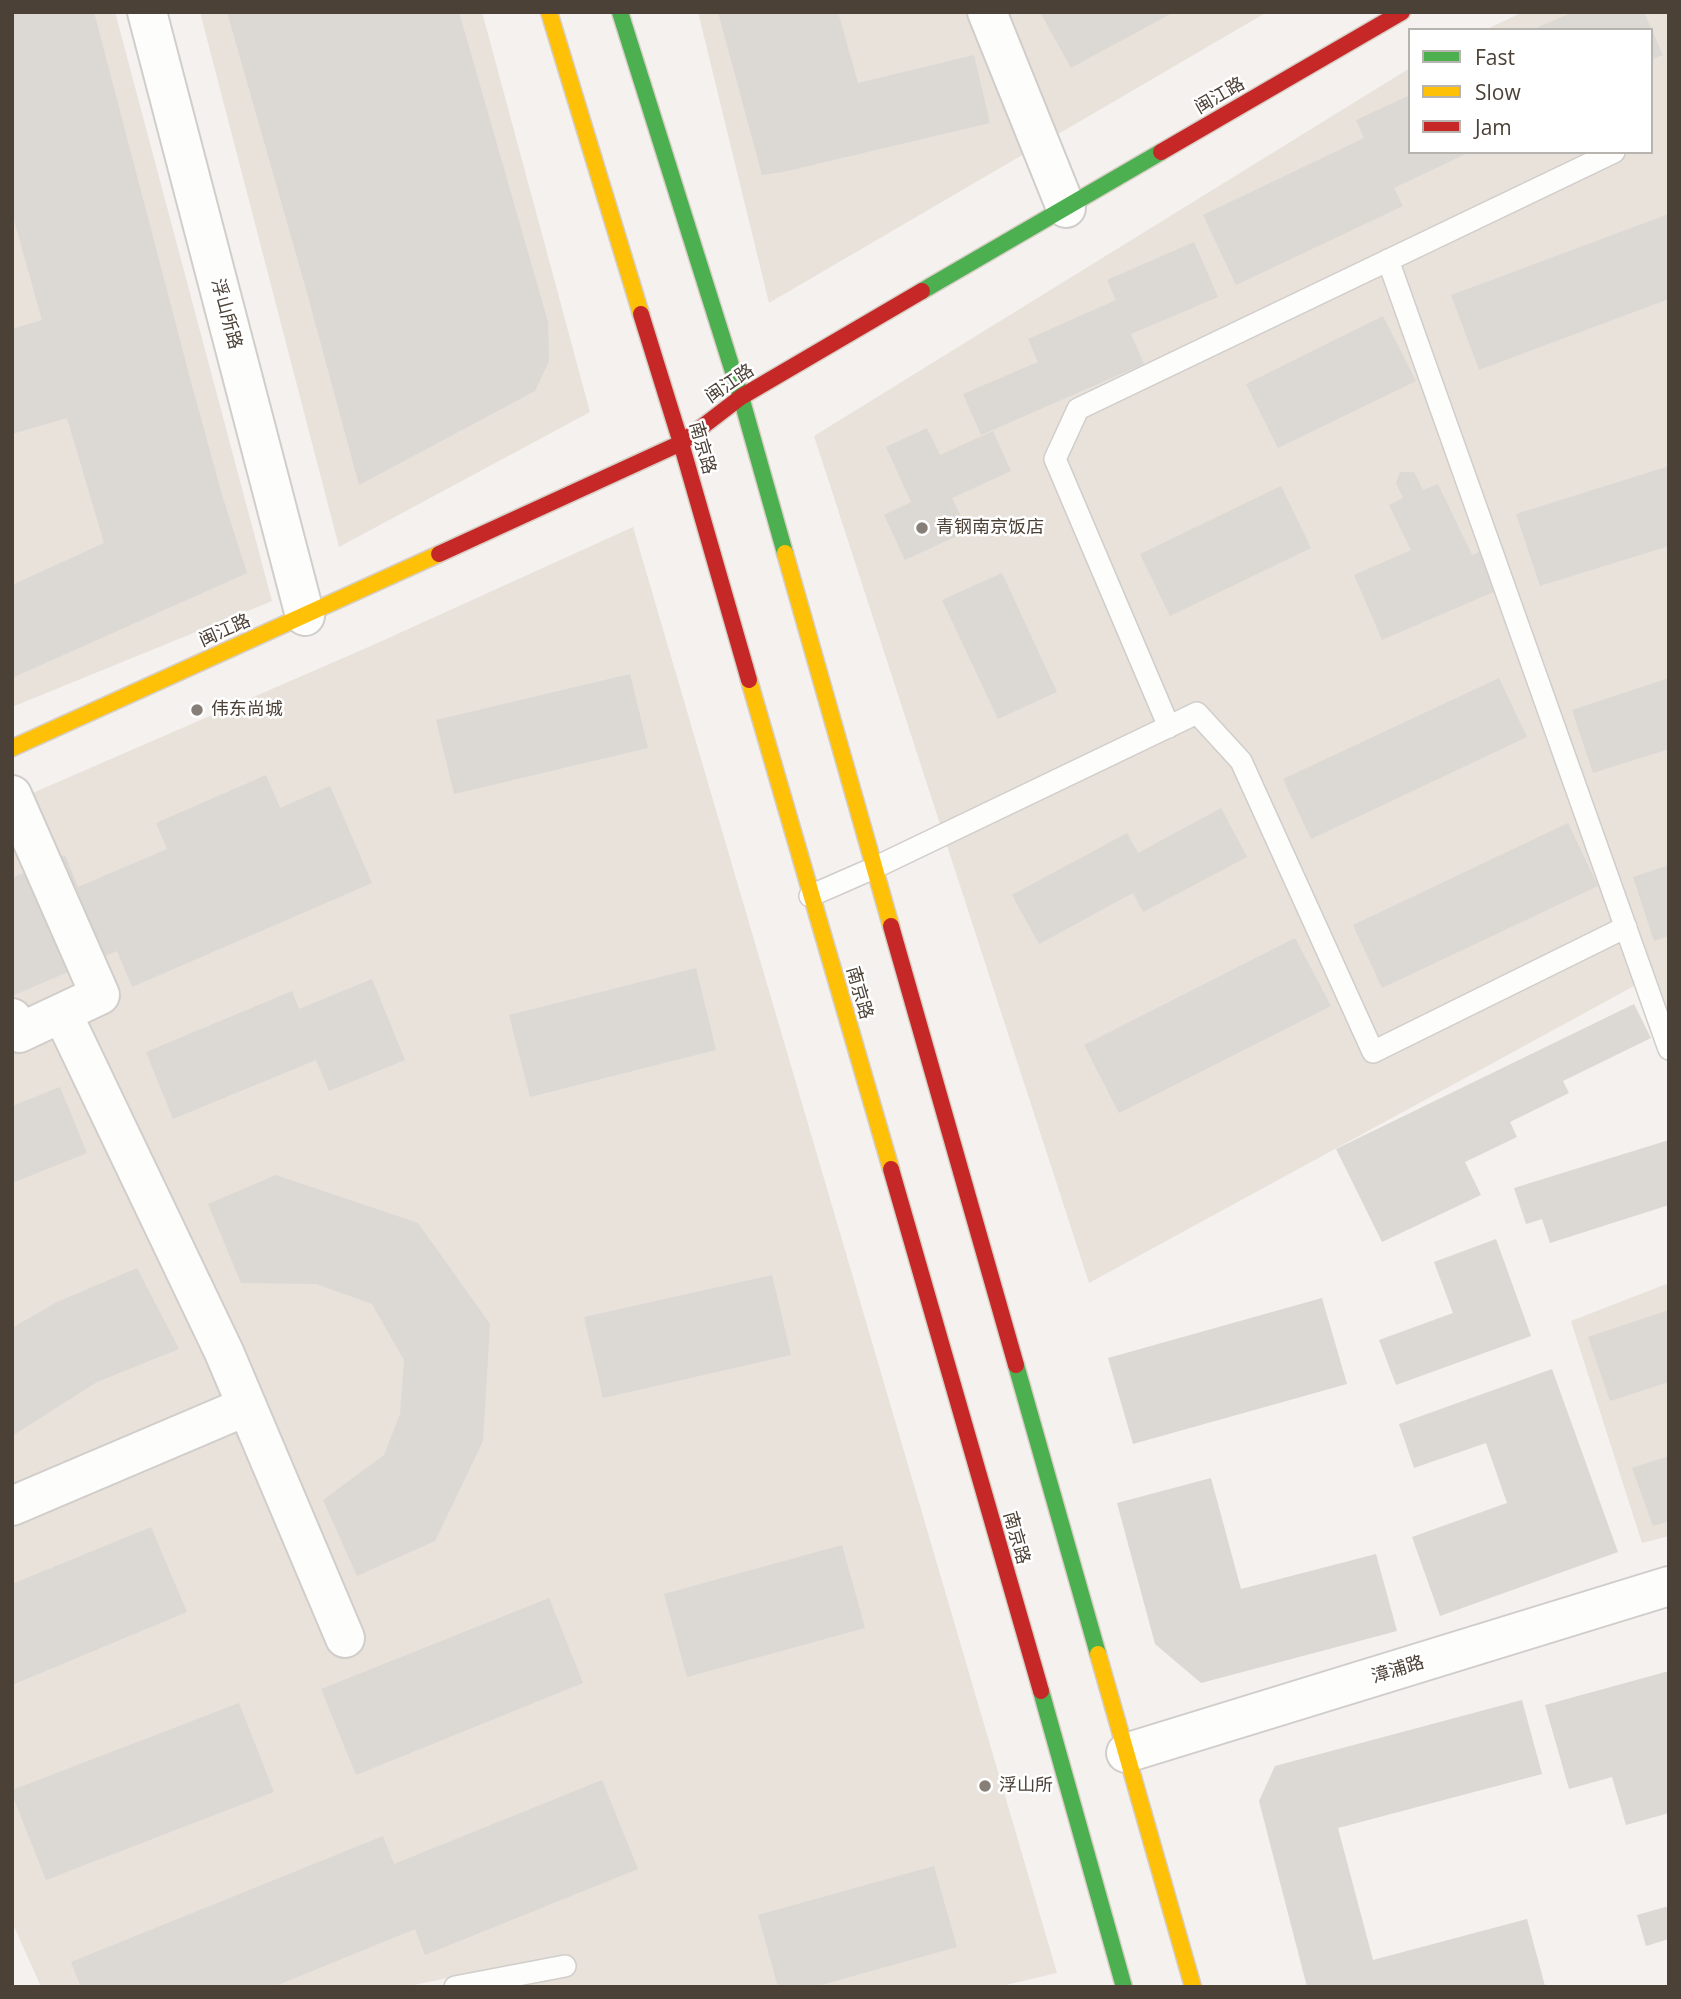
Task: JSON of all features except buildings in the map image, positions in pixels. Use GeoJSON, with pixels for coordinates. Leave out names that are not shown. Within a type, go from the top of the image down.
{"type":"FeatureCollection","features":[{"type":"Feature","properties":{"kind":"main road","name":"南京路"},"geometry":{"type":"LineString","coordinates":[[549,12],[681,443],[1124,1987]]}},
{"type":"Feature","properties":{"kind":"main road"},"geometry":{"type":"LineString","coordinates":[[620,12],[741,397],[1194,1987]]}},
{"type":"Feature","properties":{"kind":"main road","name":"闽江路"},"geometry":{"type":"LineString","coordinates":[[12,748],[681,443],[741,397],[1402,12]]}},
{"type":"Feature","properties":{"kind":"street","name":"浮山所路"},"geometry":{"type":"LineString","coordinates":[[147,12],[305,616]]}},
{"type":"Feature","properties":{"kind":"street"},"geometry":{"type":"LineString","coordinates":[[987,12],[1066,208]]}},
{"type":"Feature","properties":{"kind":"street"},"geometry":{"type":"LineString","coordinates":[[12,795],[100,995],[19,1033],[12,1018]]}},
{"type":"Feature","properties":{"kind":"street"},"geometry":{"type":"LineString","coordinates":[[62,1013],[224,1352],[345,1638]]}},
{"type":"Feature","properties":{"kind":"street"},"geometry":{"type":"LineString","coordinates":[[12,1506],[247,1406]]}},
{"type":"Feature","properties":{"kind":"street","name":"漳浦路"},"geometry":{"type":"LineString","coordinates":[[1126,1753],[1669,1586]]}},
{"type":"Feature","properties":{"kind":"lane"},"geometry":{"type":"LineString","coordinates":[[1169,727],[1055,459],[1078,409],[1610,154]]}},
{"type":"Feature","properties":{"kind":"lane"},"geometry":{"type":"LineString","coordinates":[[1388,260],[1669,1049]]}},
{"type":"Feature","properties":{"kind":"lane"},"geometry":{"type":"LineString","coordinates":[[810,895],[874,868],[1197,713],[1241,761],[1373,1052],[1626,927]]}},
{"type":"Feature","properties":{"kind":"lane"},"geometry":{"type":"LineString","coordinates":[[455,1987],[565,1966]]}},
{"type":"Feature","properties":{"kind":"shaded area"},"geometry":{"type":"Polygon","coordinates":[[[12,12],[115,12],[272,601],[12,707],[12,12]]]}},
{"type":"Feature","properties":{"kind":"shaded area"},"geometry":{"type":"Polygon","coordinates":[[[200,12],[482,12],[590,412],[339,547],[200,12]]]}},
{"type":"Feature","properties":{"kind":"shaded area"},"geometry":{"type":"Polygon","coordinates":[[[698,12],[1267,12],[769,303],[698,12]]]}},
{"type":"Feature","properties":{"kind":"shaded area"},"geometry":{"type":"Polygon","coordinates":[[[1523,12],[1669,12],[1669,1040],[1647,979],[1089,1283],[814,436],[1408,69],[1408,154],[1653,154],[1653,28],[1489,28],[1523,12]]]}},
{"type":"Feature","properties":{"kind":"shaded area"},"geometry":{"type":"Polygon","coordinates":[[[633,527],[1057,1973],[997,1987],[532,1987],[525,1962],[404,1987],[41,1987],[12,1922],[12,802],[373,645],[633,527]]]}},
{"type":"Feature","properties":{"kind":"shaded area"},"geometry":{"type":"Polygon","coordinates":[[[1669,1283],[1669,1536],[1642,1543],[1571,1321],[1669,1283]]]}},
{"type":"Feature","properties":{"kind":"traffic: fast"},"geometry":{"type":"LineString","coordinates":[[620,12],[741,397],[785,553]]}},
{"type":"Feature","properties":{"kind":"traffic: fast"},"geometry":{"type":"LineString","coordinates":[[922,291],[1161,152]]}},
{"type":"Feature","properties":{"kind":"traffic: fast"},"geometry":{"type":"LineString","coordinates":[[1016,1365],[1098,1654]]}},
{"type":"Feature","properties":{"kind":"traffic: fast"},"geometry":{"type":"LineString","coordinates":[[1041,1691],[1124,1987]]}},
{"type":"Feature","properties":{"kind":"traffic: slow"},"geometry":{"type":"LineString","coordinates":[[549,12],[641,314]]}},
{"type":"Feature","properties":{"kind":"traffic: slow"},"geometry":{"type":"LineString","coordinates":[[785,553],[891,926]]}},
{"type":"Feature","properties":{"kind":"traffic: slow"},"geometry":{"type":"LineString","coordinates":[[12,748],[439,554]]}},
{"type":"Feature","properties":{"kind":"traffic: slow"},"geometry":{"type":"LineString","coordinates":[[749,680],[891,1169]]}},
{"type":"Feature","properties":{"kind":"traffic: slow"},"geometry":{"type":"LineString","coordinates":[[1098,1654],[1193,1987]]}},
{"type":"Feature","properties":{"kind":"traffic: jam"},"geometry":{"type":"LineString","coordinates":[[1161,152],[1402,12]]}},
{"type":"Feature","properties":{"kind":"traffic: jam"},"geometry":{"type":"LineString","coordinates":[[439,554],[681,443],[741,397],[922,291]]}},
{"type":"Feature","properties":{"kind":"traffic: jam"},"geometry":{"type":"LineString","coordinates":[[641,314],[749,680]]}},
{"type":"Feature","properties":{"kind":"traffic: jam"},"geometry":{"type":"LineString","coordinates":[[891,926],[1016,1365]]}},
{"type":"Feature","properties":{"kind":"traffic: jam"},"geometry":{"type":"LineString","coordinates":[[891,1169],[1041,1691]]}},
{"type":"Feature","properties":{"kind":"place","name":"青钢南京饭店"},"geometry":{"type":"Point","coordinates":[922,528]}},
{"type":"Feature","properties":{"kind":"place","name":"伟东尚城"},"geometry":{"type":"Point","coordinates":[197,710]}},
{"type":"Feature","properties":{"kind":"place","name":"浮山所"},"geometry":{"type":"Point","coordinates":[985,1786]}}]}
